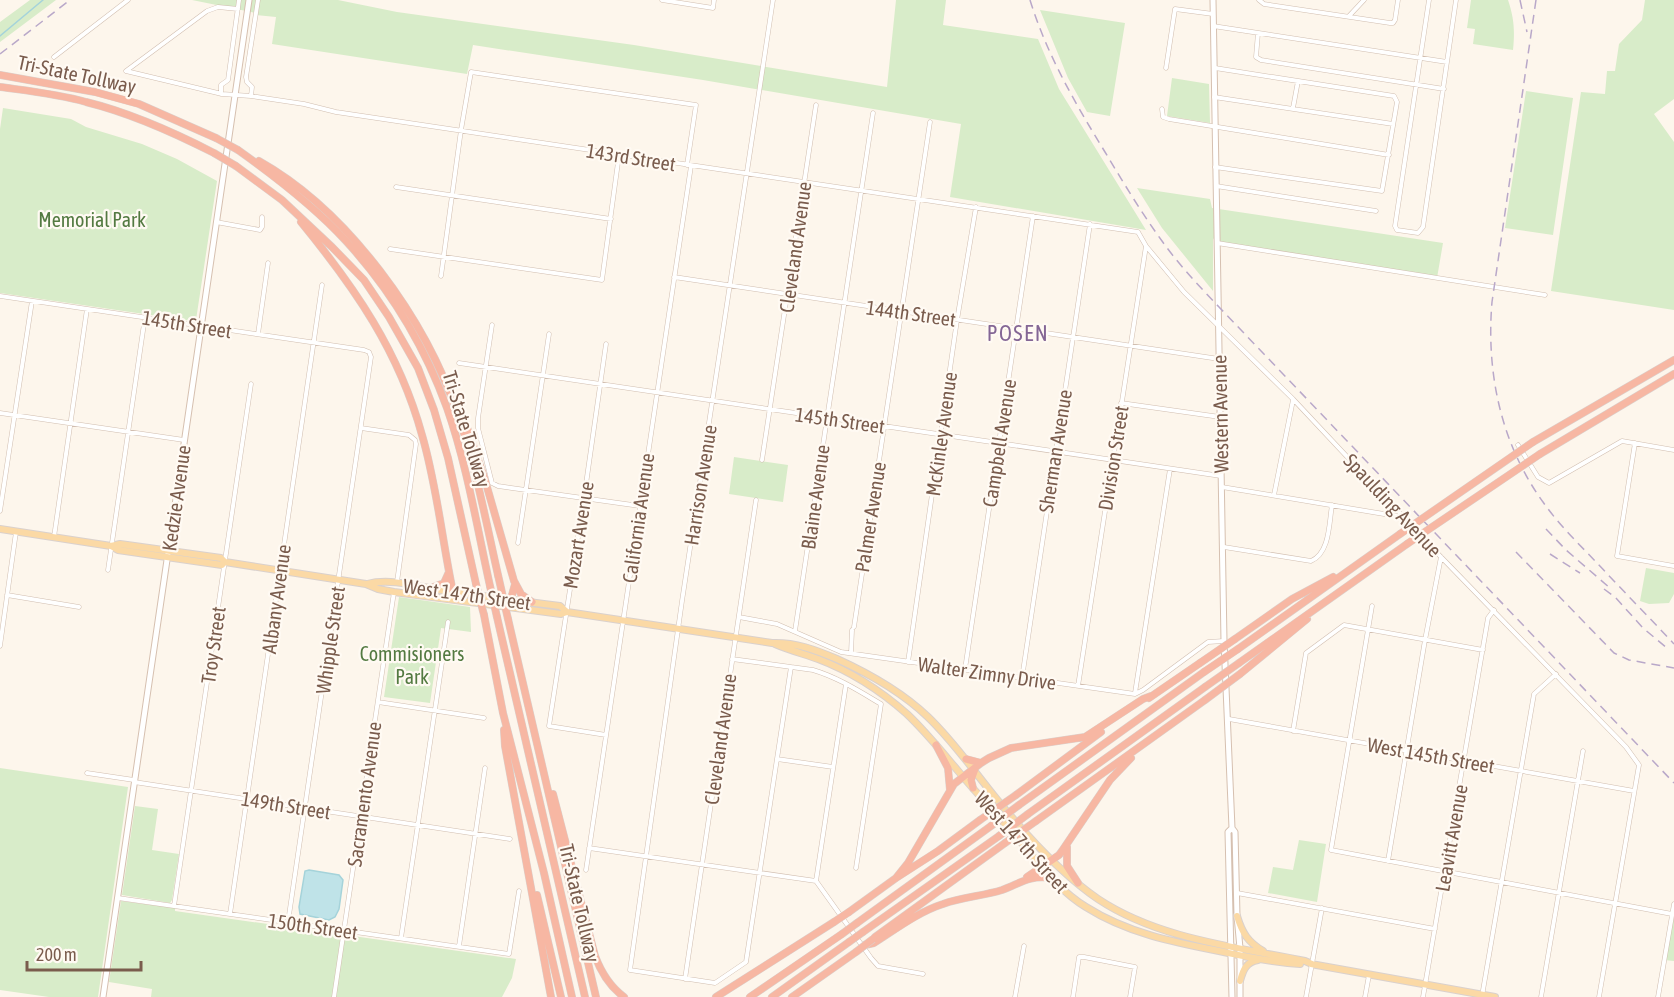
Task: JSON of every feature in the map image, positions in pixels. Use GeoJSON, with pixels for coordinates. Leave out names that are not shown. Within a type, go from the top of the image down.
{"type":"FeatureCollection","features":[{"type":"Feature","properties":{"kind":"highway","name":"Tri-State Tollway"},"geometry":{"type":"LineString","coordinates":[[0,75],[95,92],[139,104],[238,150],[305,201],[346,241],[376,277],[402,315],[430,366],[447,410],[461,458],[585,997]]}},
{"type":"Feature","properties":{"kind":"highway","name":"Tri-State Tollway"},"geometry":{"type":"LineString","coordinates":[[0,87],[85,101],[118,111],[173,132],[236,166],[282,200],[332,246],[364,280],[389,317],[418,368],[434,410],[448,458],[484,615],[503,713],[572,997]]}},
{"type":"Feature","properties":{"kind":"highway"},"geometry":{"type":"LineString","coordinates":[[238,150],[267,165],[285,178],[345,231],[392,287],[416,323],[438,365],[459,416],[596,997]]}},
{"type":"Feature","properties":{"kind":"highway"},"geometry":{"type":"LineString","coordinates":[[282,200],[349,283],[396,363],[422,435],[448,569],[453,592],[457,599]]}},
{"type":"Feature","properties":{"kind":"highway"},"geometry":{"type":"LineString","coordinates":[[750,997],[842,934],[1204,672],[1533,442],[1674,360]]}},
{"type":"Feature","properties":{"kind":"highway"},"geometry":{"type":"LineString","coordinates":[[438,365],[446,374],[465,418],[514,581],[520,592],[532,602]]}},
{"type":"Feature","properties":{"kind":"highway"},"geometry":{"type":"LineString","coordinates":[[772,997],[1407,544],[1540,454],[1674,374]]}},
{"type":"Feature","properties":{"kind":"highway"},"geometry":{"type":"LineString","coordinates":[[431,588],[444,583],[448,576],[448,569]]}},
{"type":"Feature","properties":{"kind":"highway"},"geometry":{"type":"LineString","coordinates":[[716,997],[834,922],[938,851],[1151,696],[1292,599],[1328,579],[1341,575]]}},
{"type":"Feature","properties":{"kind":"highway"},"geometry":{"type":"LineString","coordinates":[[504,606],[514,592],[514,581]]}},
{"type":"Feature","properties":{"kind":"highway"},"geometry":{"type":"LineString","coordinates":[[873,941],[1240,674],[1305,622],[1321,604]]}},
{"type":"Feature","properties":{"kind":"highway"},"geometry":{"type":"LineString","coordinates":[[896,878],[908,863],[954,784],[975,770],[981,763],[1011,748],[1085,737],[1151,696]]}},
{"type":"Feature","properties":{"kind":"highway"},"geometry":{"type":"LineString","coordinates":[[503,713],[506,746],[551,997]]}},
{"type":"Feature","properties":{"kind":"highway"},"geometry":{"type":"LineString","coordinates":[[536,737],[543,753],[595,956],[607,980],[616,992],[624,997]]}},
{"type":"Feature","properties":{"kind":"highway"},"geometry":{"type":"LineString","coordinates":[[936,745],[948,768],[950,790]]}},
{"type":"Feature","properties":{"kind":"highway"},"geometry":{"type":"LineString","coordinates":[[1020,882],[1059,855],[1110,780],[1143,745]]}},
{"type":"Feature","properties":{"kind":"highway"},"geometry":{"type":"LineString","coordinates":[[966,759],[981,763]]}},
{"type":"Feature","properties":{"kind":"highway"},"geometry":{"type":"LineString","coordinates":[[973,788],[971,780],[975,770]]}},
{"type":"Feature","properties":{"kind":"highway"},"geometry":{"type":"LineString","coordinates":[[1068,843],[1066,866],[1078,883]]}},
{"type":"Feature","properties":{"kind":"highway"},"geometry":{"type":"LineString","coordinates":[[528,867],[538,898],[561,997]]}},
{"type":"Feature","properties":{"kind":"highway"},"geometry":{"type":"LineString","coordinates":[[792,997],[864,946],[934,907],[1001,890],[1038,876],[1051,878]]}},
{"type":"Feature","properties":{"kind":"highway"},"geometry":{"type":"LineString","coordinates":[[710,997],[725,990]]}},
{"type":"Feature","properties":{"kind":"main road","name":"Kedzie Avenue"},"geometry":{"type":"LineString","coordinates":[[103,997],[249,0]]}},
{"type":"Feature","properties":{"kind":"main road","name":"Western Avenue"},"geometry":{"type":"LineString","coordinates":[[1213,0],[1224,640],[1232,828],[1235,832],[1240,997]]}},
{"type":"Feature","properties":{"kind":"main road","name":"West 147th Street"},"geometry":{"type":"LineString","coordinates":[[0,529],[111,546],[118,550],[168,554],[222,565],[225,562],[366,584],[394,592],[561,614],[567,612],[772,643],[821,660],[867,684],[907,714],[1041,868],[1085,906],[1110,921],[1176,943],[1240,956],[1305,961],[1369,975],[1495,997]]}},
{"type":"Feature","properties":{"kind":"main road","name":"West 147th Street"},"geometry":{"type":"LineString","coordinates":[[366,584],[376,582],[397,584],[532,602],[560,606],[567,612]]}},
{"type":"Feature","properties":{"kind":"main road","name":"West 147th Street"},"geometry":{"type":"LineString","coordinates":[[772,643],[787,642],[825,654],[855,667],[886,685],[927,716],[1052,861],[1108,905],[1161,930],[1271,957]]}},
{"type":"Feature","properties":{"kind":"main road","name":"Western Avenue"},"geometry":{"type":"LineString","coordinates":[[1232,828],[1228,832],[1232,997]]}},
{"type":"Feature","properties":{"kind":"main road"},"geometry":{"type":"LineString","coordinates":[[1237,916],[1240,928],[1248,940],[1271,957]]}},
{"type":"Feature","properties":{"kind":"main road"},"geometry":{"type":"LineString","coordinates":[[1240,981],[1249,963],[1271,957]]}},
{"type":"Feature","properties":{"kind":"street"},"geometry":{"type":"LineString","coordinates":[[54,57],[128,0]]}},
{"type":"Feature","properties":{"kind":"street"},"geometry":{"type":"LineString","coordinates":[[222,94],[221,85],[228,80],[239,0]]}},
{"type":"Feature","properties":{"kind":"street"},"geometry":{"type":"LineString","coordinates":[[251,96],[252,87],[246,77],[258,0]]}},
{"type":"Feature","properties":{"kind":"street"},"geometry":{"type":"LineString","coordinates":[[662,0],[713,8],[714,0]]}},
{"type":"Feature","properties":{"kind":"street","name":"Harrison Avenue"},"geometry":{"type":"LineString","coordinates":[[685,979],[630,970],[678,629],[773,0]]}},
{"type":"Feature","properties":{"kind":"street"},"geometry":{"type":"LineString","coordinates":[[1259,0],[1264,4],[1393,23],[1398,0]]}},
{"type":"Feature","properties":{"kind":"street"},"geometry":{"type":"LineString","coordinates":[[1349,17],[1364,0]]}},
{"type":"Feature","properties":{"kind":"street"},"geometry":{"type":"LineString","coordinates":[[1429,0],[1395,226],[1397,230],[1418,233],[1423,227],[1456,0]]}},
{"type":"Feature","properties":{"kind":"street","name":"143rd Street"},"geometry":{"type":"LineString","coordinates":[[238,9],[218,7],[207,11],[126,71],[234,96],[251,96],[304,104],[336,112],[1138,232],[1146,246]]}},
{"type":"Feature","properties":{"kind":"street"},"geometry":{"type":"LineString","coordinates":[[1166,68],[1175,9],[1213,14]]}},
{"type":"Feature","properties":{"kind":"street"},"geometry":{"type":"LineString","coordinates":[[1213,26],[1447,62]]}},
{"type":"Feature","properties":{"kind":"street"},"geometry":{"type":"LineString","coordinates":[[1258,33],[1256,57],[1261,60],[1444,89]]}},
{"type":"Feature","properties":{"kind":"street"},"geometry":{"type":"LineString","coordinates":[[1214,68],[1394,96],[1396,102],[1382,191],[1215,167]]}},
{"type":"Feature","properties":{"kind":"street","name":"California Avenue"},"geometry":{"type":"LineString","coordinates":[[461,130],[471,72],[696,105],[674,277],[586,870]]}},
{"type":"Feature","properties":{"kind":"street"},"geometry":{"type":"LineString","coordinates":[[1293,108],[1298,81]]}},
{"type":"Feature","properties":{"kind":"street"},"geometry":{"type":"LineString","coordinates":[[1214,97],[1393,124]]}},
{"type":"Feature","properties":{"kind":"street","name":"Cleveland Avenue"},"geometry":{"type":"LineString","coordinates":[[762,460],[816,105]]}},
{"type":"Feature","properties":{"kind":"street"},"geometry":{"type":"LineString","coordinates":[[1162,109],[1163,117],[1169,119],[1389,155]]}},
{"type":"Feature","properties":{"kind":"street","name":"Blaine Avenue"},"geometry":{"type":"LineString","coordinates":[[795,632],[873,113]]}},
{"type":"Feature","properties":{"kind":"street","name":"Palmer Avenue"},"geometry":{"type":"LineString","coordinates":[[851,653],[930,122]]}},
{"type":"Feature","properties":{"kind":"street"},"geometry":{"type":"LineString","coordinates":[[441,276],[461,130]]}},
{"type":"Feature","properties":{"kind":"street"},"geometry":{"type":"LineString","coordinates":[[390,249],[602,280],[620,155]]}},
{"type":"Feature","properties":{"kind":"street"},"geometry":{"type":"LineString","coordinates":[[1215,186],[1377,211]]}},
{"type":"Feature","properties":{"kind":"street"},"geometry":{"type":"LineString","coordinates":[[396,187],[611,219]]}},
{"type":"Feature","properties":{"kind":"street","name":"McKinley Avenue"},"geometry":{"type":"LineString","coordinates":[[908,662],[975,207]]}},
{"type":"Feature","properties":{"kind":"street","name":"Campbell Avenue"},"geometry":{"type":"LineString","coordinates":[[965,670],[1033,216]]}},
{"type":"Feature","properties":{"kind":"street"},"geometry":{"type":"LineString","coordinates":[[216,222],[260,230],[262,217]]}},
{"type":"Feature","properties":{"kind":"street","name":"Sherman Avenue"},"geometry":{"type":"LineString","coordinates":[[1022,678],[1090,224]]}},
{"type":"Feature","properties":{"kind":"street"},"geometry":{"type":"LineString","coordinates":[[1216,243],[1545,295]]}},
{"type":"Feature","properties":{"kind":"street","name":"Spaulding Avenue"},"geometry":{"type":"LineString","coordinates":[[1146,246],[1184,292],[1293,399],[1441,557],[1626,747],[1639,765],[1634,791]]}},
{"type":"Feature","properties":{"kind":"street","name":"Division Street"},"geometry":{"type":"LineString","coordinates":[[1078,686],[1146,246]]}},
{"type":"Feature","properties":{"kind":"street"},"geometry":{"type":"LineString","coordinates":[[258,334],[268,263]]}},
{"type":"Feature","properties":{"kind":"street","name":"144th Street"},"geometry":{"type":"LineString","coordinates":[[674,277],[1219,359]]}},
{"type":"Feature","properties":{"kind":"street","name":"Albany Avenue"},"geometry":{"type":"LineString","coordinates":[[230,914],[322,285]]}},
{"type":"Feature","properties":{"kind":"street","name":"145th Street"},"geometry":{"type":"LineString","coordinates":[[0,296],[364,350],[369,352],[371,357]]}},
{"type":"Feature","properties":{"kind":"street"},"geometry":{"type":"LineString","coordinates":[[0,511],[32,301]]}},
{"type":"Feature","properties":{"kind":"street"},"geometry":{"type":"LineString","coordinates":[[54,537],[87,309]]}},
{"type":"Feature","properties":{"kind":"street"},"geometry":{"type":"LineString","coordinates":[[108,570],[144,317]]}},
{"type":"Feature","properties":{"kind":"street"},"geometry":{"type":"LineString","coordinates":[[492,325],[478,418],[478,428],[492,483],[498,486],[639,506]]}},
{"type":"Feature","properties":{"kind":"street"},"geometry":{"type":"LineString","coordinates":[[518,543],[549,334]]}},
{"type":"Feature","properties":{"kind":"street","name":"Mozart Avenue"},"geometry":{"type":"LineString","coordinates":[[606,344],[549,726],[606,735]]}},
{"type":"Feature","properties":{"kind":"street","name":"Whipple Street"},"geometry":{"type":"LineString","coordinates":[[288,922],[371,357]]}},
{"type":"Feature","properties":{"kind":"street","name":"145th Street"},"geometry":{"type":"LineString","coordinates":[[459,363],[1222,476]]}},
{"type":"Feature","properties":{"kind":"street","name":"Troy Street"},"geometry":{"type":"LineString","coordinates":[[174,906],[251,384]]}},
{"type":"Feature","properties":{"kind":"street"},"geometry":{"type":"LineString","coordinates":[[1274,495],[1293,399]]}},
{"type":"Feature","properties":{"kind":"street"},"geometry":{"type":"LineString","coordinates":[[1121,403],[1221,417]]}},
{"type":"Feature","properties":{"kind":"street"},"geometry":{"type":"LineString","coordinates":[[0,412],[184,440]]}},
{"type":"Feature","properties":{"kind":"street"},"geometry":{"type":"LineString","coordinates":[[361,428],[409,435],[416,444],[397,584]]}},
{"type":"Feature","properties":{"kind":"street"},"geometry":{"type":"LineString","coordinates":[[1518,445],[1538,477],[1550,483],[1622,441],[1674,450]]}},
{"type":"Feature","properties":{"kind":"street"},"geometry":{"type":"LineString","coordinates":[[1635,443],[1617,556],[1674,566]]}},
{"type":"Feature","properties":{"kind":"street"},"geometry":{"type":"LineString","coordinates":[[1135,694],[1170,469]]}},
{"type":"Feature","properties":{"kind":"street"},"geometry":{"type":"LineString","coordinates":[[1222,487],[1403,517]]}},
{"type":"Feature","properties":{"kind":"street","name":"Cleveland Avenue"},"geometry":{"type":"LineString","coordinates":[[685,979],[756,500]]}},
{"type":"Feature","properties":{"kind":"street"},"geometry":{"type":"LineString","coordinates":[[1224,547],[1311,561],[1316,559],[1325,546],[1332,505]]}},
{"type":"Feature","properties":{"kind":"street"},"geometry":{"type":"LineString","coordinates":[[0,646],[16,532]]}},
{"type":"Feature","properties":{"kind":"street"},"geometry":{"type":"LineString","coordinates":[[1388,861],[1441,557]]}},
{"type":"Feature","properties":{"kind":"street","name":"Sacramento Avenue"},"geometry":{"type":"LineString","coordinates":[[334,997],[394,592]]}},
{"type":"Feature","properties":{"kind":"street"},"geometry":{"type":"LineString","coordinates":[[7,595],[79,606]]}},
{"type":"Feature","properties":{"kind":"street"},"geometry":{"type":"LineString","coordinates":[[1372,606],[1331,850],[1672,914]]}},
{"type":"Feature","properties":{"kind":"street","name":"Leavitt Avenue"},"geometry":{"type":"LineString","coordinates":[[1423,997],[1488,618],[1494,610]]}},
{"type":"Feature","properties":{"kind":"street","name":"Walter Zimny Drive"},"geometry":{"type":"LineString","coordinates":[[739,617],[777,624],[841,652],[1135,694]]}},
{"type":"Feature","properties":{"kind":"street"},"geometry":{"type":"LineString","coordinates":[[401,938],[448,622]]}},
{"type":"Feature","properties":{"kind":"street"},"geometry":{"type":"LineString","coordinates":[[1293,731],[1306,653],[1344,625],[1483,650]]}},
{"type":"Feature","properties":{"kind":"street"},"geometry":{"type":"LineString","coordinates":[[1135,694],[1208,642],[1224,640]]}},
{"type":"Feature","properties":{"kind":"street"},"geometry":{"type":"LineString","coordinates":[[732,659],[823,673],[881,704],[856,868]]}},
{"type":"Feature","properties":{"kind":"street"},"geometry":{"type":"LineString","coordinates":[[685,979],[715,983],[746,962],[791,667]]}},
{"type":"Feature","properties":{"kind":"street"},"geometry":{"type":"LineString","coordinates":[[1482,996],[1534,694],[1556,674]]}},
{"type":"Feature","properties":{"kind":"street"},"geometry":{"type":"LineString","coordinates":[[846,684],[816,881],[878,966],[922,974]]}},
{"type":"Feature","properties":{"kind":"street"},"geometry":{"type":"LineString","coordinates":[[378,702],[484,718]]}},
{"type":"Feature","properties":{"kind":"street","name":"West 145th Street"},"geometry":{"type":"LineString","coordinates":[[1228,719],[1634,791]]}},
{"type":"Feature","properties":{"kind":"street"},"geometry":{"type":"LineString","coordinates":[[1541,997],[1583,751]]}},
{"type":"Feature","properties":{"kind":"street"},"geometry":{"type":"LineString","coordinates":[[777,759],[833,767]]}},
{"type":"Feature","properties":{"kind":"street"},"geometry":{"type":"LineString","coordinates":[[459,946],[485,768]]}},
{"type":"Feature","properties":{"kind":"street","name":"149th Street"},"geometry":{"type":"LineString","coordinates":[[87,772],[248,800],[510,838]]}},
{"type":"Feature","properties":{"kind":"street"},"geometry":{"type":"LineString","coordinates":[[1599,997],[1634,791]]}},
{"type":"Feature","properties":{"kind":"street"},"geometry":{"type":"LineString","coordinates":[[589,848],[816,881]]}},
{"type":"Feature","properties":{"kind":"street","name":"150th Street"},"geometry":{"type":"LineString","coordinates":[[117,898],[509,954],[519,891]]}},
{"type":"Feature","properties":{"kind":"street"},"geometry":{"type":"LineString","coordinates":[[1237,893],[1435,929]]}},
{"type":"Feature","properties":{"kind":"street"},"geometry":{"type":"LineString","coordinates":[[1658,997],[1674,904]]}},
{"type":"Feature","properties":{"kind":"street"},"geometry":{"type":"LineString","coordinates":[[1306,997],[1322,908]]}},
{"type":"Feature","properties":{"kind":"street"},"geometry":{"type":"LineString","coordinates":[[1014,997],[1024,946]]}},
{"type":"Feature","properties":{"kind":"street"},"geometry":{"type":"LineString","coordinates":[[1073,997],[1079,957],[1135,967],[1130,997]]}},
{"type":"Feature","properties":{"kind":"street"},"geometry":{"type":"LineString","coordinates":[[1365,997],[1369,975]]}},
{"type":"Feature","properties":{"kind":"green space"},"geometry":{"type":"Polygon","coordinates":[[[30,0],[56,0],[0,42],[0,22],[30,0]]]}},
{"type":"Feature","properties":{"kind":"green space"},"geometry":{"type":"Polygon","coordinates":[[[192,0],[338,0],[397,12],[634,45],[887,87],[896,0],[946,0],[943,25],[1038,39],[1059,89],[1146,230],[950,197],[961,124],[703,80],[473,45],[467,74],[272,44],[276,17],[256,15],[256,13],[192,0]]]}},
{"type":"Feature","properties":{"kind":"green space"},"geometry":{"type":"Polygon","coordinates":[[[1471,0],[1508,0],[1514,24],[1513,50],[1473,44],[1475,29],[1467,28],[1471,0]]]}},
{"type":"Feature","properties":{"kind":"green space"},"geometry":{"type":"Polygon","coordinates":[[[1645,0],[1674,0],[1674,99],[1654,114],[1674,142],[1674,310],[1551,291],[1581,92],[1605,94],[1607,71],[1615,71],[1619,44],[1642,20],[1645,0]]]}},
{"type":"Feature","properties":{"kind":"green space"},"geometry":{"type":"Polygon","coordinates":[[[1040,10],[1125,23],[1110,116],[1087,112],[1068,78],[1040,10]]]}},
{"type":"Feature","properties":{"kind":"green space"},"geometry":{"type":"Polygon","coordinates":[[[1172,78],[1209,84],[1210,123],[1167,116],[1172,78]]]}},
{"type":"Feature","properties":{"kind":"green space"},"geometry":{"type":"Polygon","coordinates":[[[1526,91],[1573,98],[1553,235],[1505,228],[1526,91]]]}},
{"type":"Feature","properties":{"kind":"green space","name":"Memorial Park"},"geometry":{"type":"Polygon","coordinates":[[[3,108],[71,119],[86,127],[142,144],[177,159],[217,181],[196,320],[0,293],[0,129],[3,108]]]}},
{"type":"Feature","properties":{"kind":"green space"},"geometry":{"type":"Polygon","coordinates":[[[1137,188],[1210,199],[1212,208],[1443,243],[1437,278],[1216,243],[1213,238],[1213,291],[1162,228],[1137,188]]]}},
{"type":"Feature","properties":{"kind":"green space"},"geometry":{"type":"Polygon","coordinates":[[[734,457],[788,465],[783,502],[729,494],[734,457]]]}},
{"type":"Feature","properties":{"kind":"green space"},"geometry":{"type":"Polygon","coordinates":[[[1646,568],[1674,573],[1674,594],[1669,603],[1649,604],[1640,601],[1646,568]]]}},
{"type":"Feature","properties":{"kind":"green space","name":"Commisioners Park"},"geometry":{"type":"Polygon","coordinates":[[[399,597],[470,607],[471,632],[441,628],[430,703],[384,697],[399,597]]]}},
{"type":"Feature","properties":{"kind":"green space"},"geometry":{"type":"Polygon","coordinates":[[[0,768],[128,787],[98,997],[49,997],[0,990],[0,768]]]}},
{"type":"Feature","properties":{"kind":"green space"},"geometry":{"type":"Polygon","coordinates":[[[135,806],[158,809],[152,850],[179,854],[170,903],[122,895],[135,806]]]}},
{"type":"Feature","properties":{"kind":"green space"},"geometry":{"type":"Polygon","coordinates":[[[1299,840],[1326,844],[1317,902],[1268,893],[1273,867],[1293,870],[1299,840]]]}},
{"type":"Feature","properties":{"kind":"green space"},"geometry":{"type":"Polygon","coordinates":[[[121,901],[175,908],[175,911],[516,959],[512,978],[502,997],[151,997],[152,989],[109,982],[121,901]]]}},
{"type":"Feature","properties":{"kind":"green space"},"geometry":{"type":"Polygon","coordinates":[[[1674,904],[1674,961],[1664,960],[1674,904]]]}},
{"type":"Feature","properties":{"kind":"water"},"geometry":{"type":"Polygon","coordinates":[[[305,871],[339,875],[343,880],[339,909],[335,917],[329,920],[300,914],[299,907],[305,871]]]}},
{"type":"Feature","properties":{"kind":"waterway"},"geometry":{"type":"LineString","coordinates":[[0,36],[43,0]]}},
{"type":"Feature","properties":{"kind":"railway"},"geometry":{"type":"LineString","coordinates":[[0,54],[70,0]]}},
{"type":"Feature","properties":{"kind":"railway"},"geometry":{"type":"LineString","coordinates":[[1030,0],[1053,59],[1073,97],[1132,197],[1175,258],[1674,783]]}},
{"type":"Feature","properties":{"kind":"railway"},"geometry":{"type":"LineString","coordinates":[[1520,0],[1527,32]]}},
{"type":"Feature","properties":{"kind":"railway"},"geometry":{"type":"LineString","coordinates":[[1536,0],[1492,302],[1494,381],[1507,432],[1516,456],[1549,510],[1674,644]]}},
{"type":"Feature","properties":{"kind":"railway"},"geometry":{"type":"LineString","coordinates":[[1546,529],[1566,550],[1610,588]]}},
{"type":"Feature","properties":{"kind":"railway"},"geometry":{"type":"LineString","coordinates":[[1516,552],[1614,653],[1629,660],[1674,668]]}},
{"type":"Feature","properties":{"kind":"railway"},"geometry":{"type":"LineString","coordinates":[[1550,554],[1580,573]]}},
{"type":"Feature","properties":{"kind":"railway"},"geometry":{"type":"LineString","coordinates":[[1604,589],[1615,597],[1643,628],[1667,648]]}},
{"type":"Feature","properties":{"kind":"district","name":"POSEN"},"geometry":{"type":"Point","coordinates":[1018,333]}}]}
